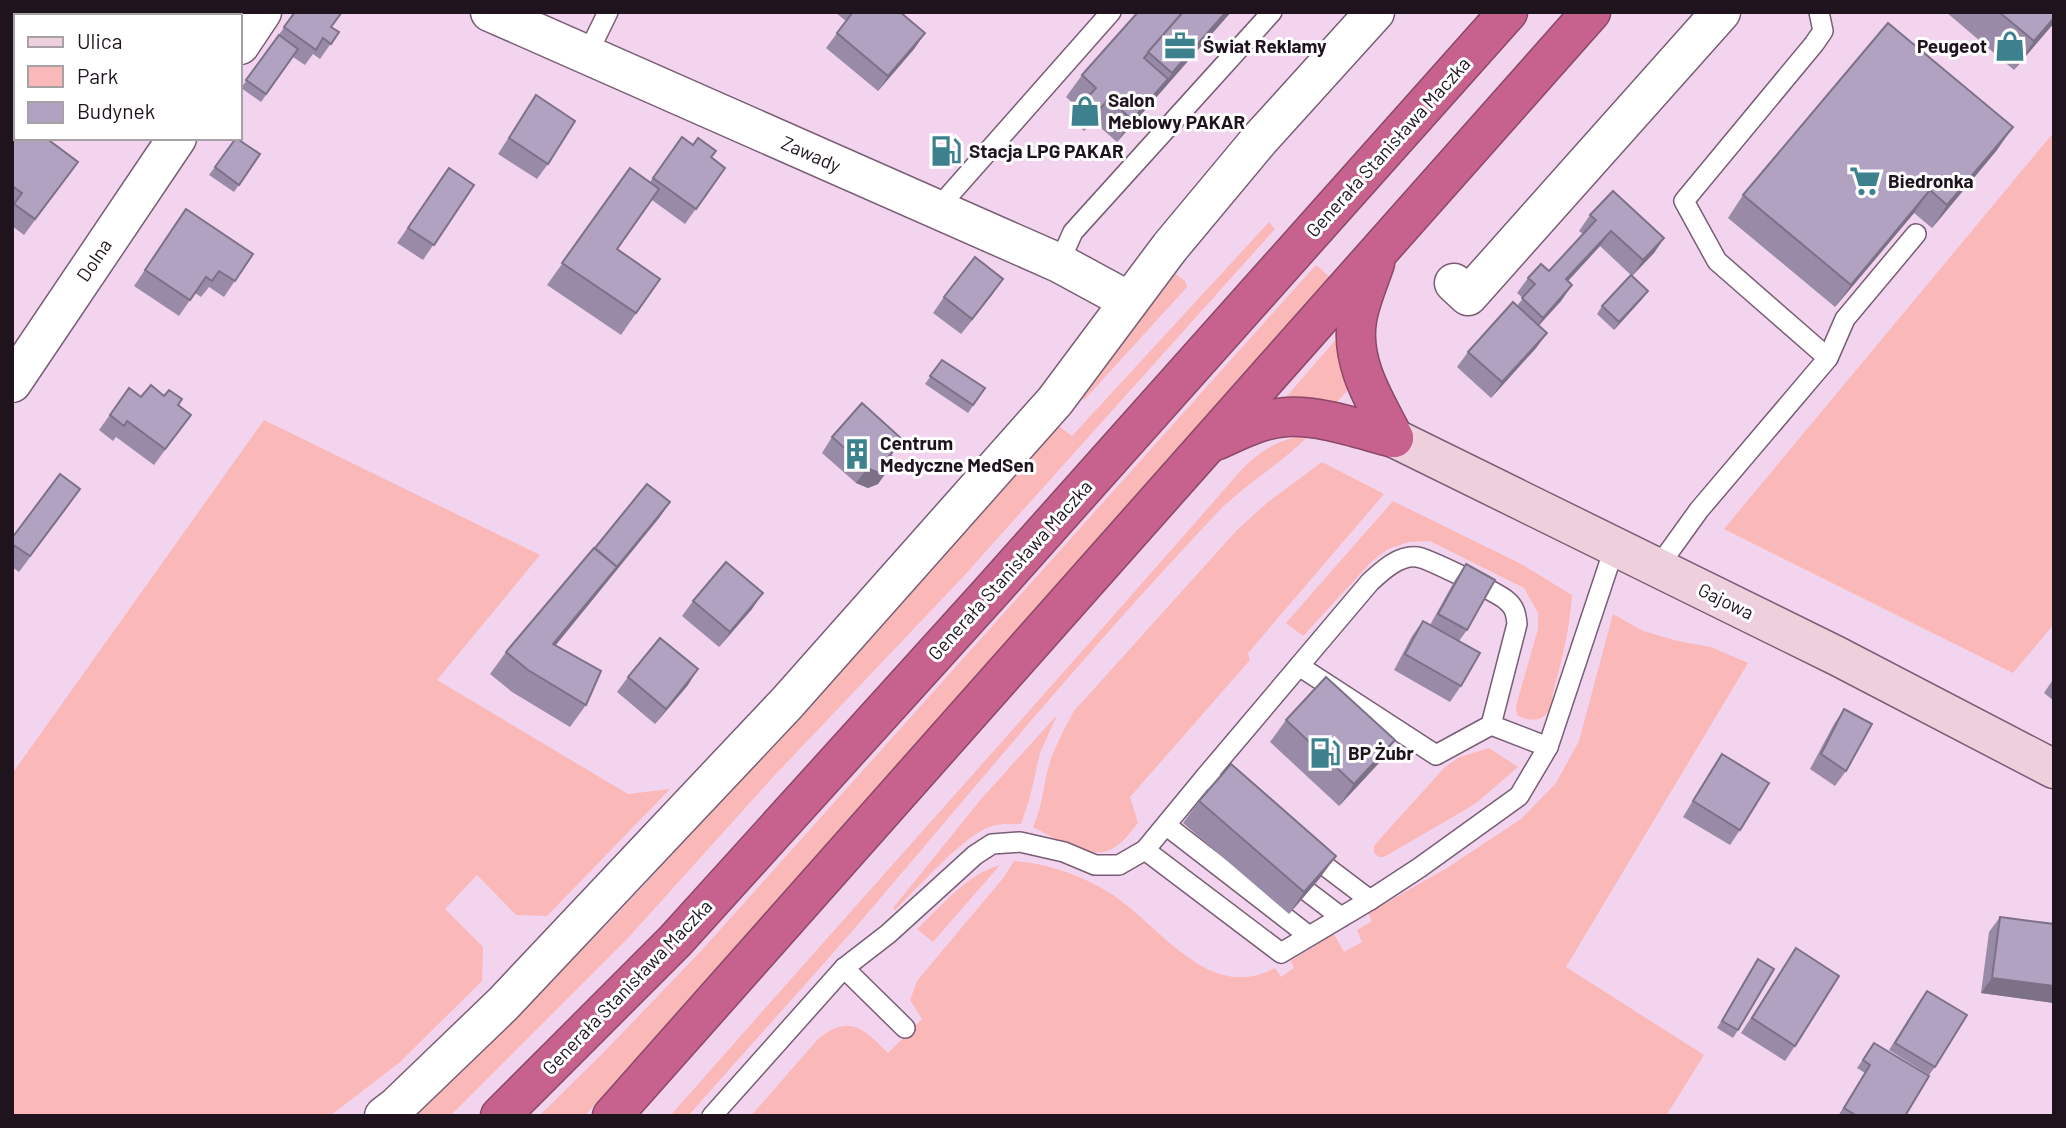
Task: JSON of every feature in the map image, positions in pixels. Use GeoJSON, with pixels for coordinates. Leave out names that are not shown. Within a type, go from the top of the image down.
{"type":"FeatureCollection","features":[{"type":"Feature","properties":{"kind":"highway","name":"Generała Stanisława Maczka"},"geometry":{"type":"LineString","coordinates":[[500,1116],[684,930],[981,603],[1508,12]]}},
{"type":"Feature","properties":{"kind":"highway"},"geometry":{"type":"LineString","coordinates":[[612,1116],[1591,12]]}},
{"type":"Feature","properties":{"kind":"highway"},"geometry":{"type":"LineString","coordinates":[[1379,248],[1357,319],[1356,349],[1366,382],[1394,438]]}},
{"type":"Feature","properties":{"kind":"highway"},"geometry":{"type":"LineString","coordinates":[[1210,443],[1251,425],[1288,417],[1338,424],[1394,438]]}},
{"type":"Feature","properties":{"kind":"street"},"geometry":{"type":"LineString","coordinates":[[242,42],[262,12]]}},
{"type":"Feature","properties":{"kind":"street","name":"Zawady"},"geometry":{"type":"LineString","coordinates":[[490,12],[1059,263],[1129,301]]}},
{"type":"Feature","properties":{"kind":"street"},"geometry":{"type":"LineString","coordinates":[[384,1116],[503,1004],[787,703],[1055,401],[1170,247],[1260,139],[1375,12]]}},
{"type":"Feature","properties":{"kind":"street"},"geometry":{"type":"LineString","coordinates":[[1454,283],[1468,296],[1721,12]]}},
{"type":"Feature","properties":{"kind":"street","name":"Dolna"},"geometry":{"type":"LineString","coordinates":[[12,383],[176,140]]}},
{"type":"Feature","properties":{"kind":"street","name":"Gajowa"},"geometry":{"type":"LineString","coordinates":[[1394,438],[1837,656],[2054,769]]}},
{"type":"Feature","properties":{"kind":"lane"},"geometry":{"type":"LineString","coordinates":[[587,55],[608,12]]}},
{"type":"Feature","properties":{"kind":"lane"},"geometry":{"type":"LineString","coordinates":[[937,209],[1111,12]]}},
{"type":"Feature","properties":{"kind":"lane"},"geometry":{"type":"LineString","coordinates":[[1059,263],[1073,232],[1272,12]]}},
{"type":"Feature","properties":{"kind":"lane"},"geometry":{"type":"LineString","coordinates":[[1819,12],[1823,31],[1814,44],[1684,201],[1717,261],[1828,359]]}},
{"type":"Feature","properties":{"kind":"lane"},"geometry":{"type":"LineString","coordinates":[[1658,567],[1699,510],[1828,359],[1845,319],[1916,234]]}},
{"type":"Feature","properties":{"kind":"lane"},"geometry":{"type":"LineString","coordinates":[[1145,850],[1281,953],[1370,900],[1518,796],[1548,747],[1615,546]]}},
{"type":"Feature","properties":{"kind":"lane"},"geometry":{"type":"LineString","coordinates":[[712,1116],[844,968],[888,934],[975,855],[992,845],[1020,842],[1064,852],[1095,866],[1119,864],[1145,850],[1167,825],[1192,803],[1206,776],[1299,666],[1382,571],[1401,559],[1419,557],[1495,593],[1508,601],[1516,611],[1517,624],[1491,725],[1436,755],[1299,666]]}},
{"type":"Feature","properties":{"kind":"lane"},"geometry":{"type":"LineString","coordinates":[[1491,725],[1548,747]]}},
{"type":"Feature","properties":{"kind":"lane"},"geometry":{"type":"LineString","coordinates":[[1206,776],[1250,809]]}},
{"type":"Feature","properties":{"kind":"lane"},"geometry":{"type":"LineString","coordinates":[[1167,825],[1309,936]]}},
{"type":"Feature","properties":{"kind":"lane"},"geometry":{"type":"LineString","coordinates":[[1294,842],[1370,900]]}},
{"type":"Feature","properties":{"kind":"lane"},"geometry":{"type":"LineString","coordinates":[[1275,866],[1341,917]]}},
{"type":"Feature","properties":{"kind":"lane"},"geometry":{"type":"LineString","coordinates":[[844,968],[905,1028]]}},
{"type":"Feature","properties":{"kind":"green space"},"geometry":{"type":"Polygon","coordinates":[[[2054,132],[2054,624],[2013,673],[1724,529],[2054,132]]]}},
{"type":"Feature","properties":{"kind":"green space"},"geometry":{"type":"Polygon","coordinates":[[[1269,222],[1275,229],[962,578],[774,776],[628,938],[450,1116],[407,1116],[537,994],[613,918],[781,735],[1056,424],[1072,436],[1269,222]]]}},
{"type":"Feature","properties":{"kind":"green space"},"geometry":{"type":"Polygon","coordinates":[[[1316,265],[1330,277],[585,1116],[539,1116],[702,950],[1316,265]]]}},
{"type":"Feature","properties":{"kind":"green space"},"geometry":{"type":"Polygon","coordinates":[[[1173,272],[1185,281],[1187,287],[1085,399],[1075,400],[1173,272]]]}},
{"type":"Feature","properties":{"kind":"green space"},"geometry":{"type":"Polygon","coordinates":[[[1339,336],[1349,389],[1332,407],[1280,404],[1339,336]]]}},
{"type":"Feature","properties":{"kind":"green space"},"geometry":{"type":"Polygon","coordinates":[[[264,420],[540,555],[437,680],[628,794],[670,789],[547,916],[516,915],[477,875],[445,909],[483,947],[482,981],[400,1062],[330,1116],[12,1116],[12,774],[264,420]]]}},
{"type":"Feature","properties":{"kind":"green space"},"geometry":{"type":"Polygon","coordinates":[[[1309,435],[1216,514],[1086,657],[855,928],[688,1116],[670,1116],[1243,468],[1273,446],[1309,435]]]}},
{"type":"Feature","properties":{"kind":"green space"},"geometry":{"type":"Polygon","coordinates":[[[1322,462],[1384,494],[1248,653],[1250,660],[1130,797],[1138,823],[1118,845],[1095,853],[1062,843],[1033,827],[1050,762],[1074,711],[1237,530],[1268,502],[1322,462]]]}},
{"type":"Feature","properties":{"kind":"green space"},"geometry":{"type":"Polygon","coordinates":[[[1393,501],[1521,564],[1572,595],[1562,656],[1550,706],[1544,716],[1533,720],[1517,715],[1516,706],[1538,629],[1538,613],[1524,588],[1430,541],[1409,542],[1388,549],[1372,561],[1303,636],[1286,623],[1393,501]]]}},
{"type":"Feature","properties":{"kind":"green space"},"geometry":{"type":"Polygon","coordinates":[[[1613,614],[1643,631],[1711,647],[1748,663],[1566,967],[1704,1055],[1666,1116],[751,1116],[818,1039],[829,1031],[839,1027],[856,1027],[888,1053],[922,1019],[910,1000],[917,981],[1004,877],[1014,861],[1052,867],[1099,887],[1129,907],[1187,956],[1207,969],[1229,976],[1251,976],[1275,968],[1281,977],[1294,968],[1291,961],[1334,934],[1344,952],[1362,942],[1357,930],[1372,921],[1368,913],[1447,868],[1521,819],[1556,783],[1579,741],[1613,614]]]}},
{"type":"Feature","properties":{"kind":"green space"},"geometry":{"type":"Polygon","coordinates":[[[1057,715],[1040,753],[1021,824],[997,825],[978,833],[940,864],[895,910],[893,908],[982,798],[1057,715]]]}},
{"type":"Feature","properties":{"kind":"green space"},"geometry":{"type":"Polygon","coordinates":[[[1489,748],[1518,767],[1475,804],[1384,857],[1374,853],[1374,846],[1445,767],[1460,757],[1489,748]]]}},
{"type":"Feature","properties":{"kind":"green space"},"geometry":{"type":"Polygon","coordinates":[[[1000,865],[933,942],[917,929],[966,883],[1000,865]]]}},
{"type":"Feature","properties":{"kind":"building"},"geometry":{"type":"Polygon","coordinates":[[[295,12],[342,12],[331,27],[339,32],[331,44],[323,38],[316,50],[284,27],[295,12]]]}},
{"type":"Feature","properties":{"kind":"building"},"geometry":{"type":"Polygon","coordinates":[[[853,12],[900,12],[925,33],[888,76],[837,33],[853,12]]]}},
{"type":"Feature","properties":{"kind":"building"},"geometry":{"type":"Polygon","coordinates":[[[1138,12],[1183,12],[1144,58],[1168,79],[1132,120],[1109,98],[1100,109],[1087,98],[1096,88],[1082,75],[1138,12]]]}},
{"type":"Feature","properties":{"kind":"building"},"geometry":{"type":"Polygon","coordinates":[[[1183,12],[1226,12],[1172,73],[1148,52],[1183,12]]]}},
{"type":"Feature","properties":{"kind":"building"},"geometry":{"type":"Polygon","coordinates":[[[1999,12],[2054,12],[2054,18],[2034,41],[1999,12]]]}},
{"type":"Feature","properties":{"kind":"building","name":"Biedronka"},"geometry":{"type":"Polygon","coordinates":[[[1888,23],[2013,127],[1947,205],[1930,190],[1851,285],[1743,195],[1888,23]]]}},
{"type":"Feature","properties":{"kind":"building"},"geometry":{"type":"Polygon","coordinates":[[[279,35],[298,49],[266,94],[246,80],[279,35]]]}},
{"type":"Feature","properties":{"kind":"building"},"geometry":{"type":"Polygon","coordinates":[[[536,95],[575,121],[548,164],[509,138],[536,95]]]}},
{"type":"Feature","properties":{"kind":"building"},"geometry":{"type":"Polygon","coordinates":[[[14,118],[14,140],[49,140],[78,162],[35,219],[14,204],[22,193],[12,186],[14,118]]]}},
{"type":"Feature","properties":{"kind":"building"},"geometry":{"type":"Polygon","coordinates":[[[682,137],[693,145],[698,138],[716,151],[711,157],[725,168],[696,209],[653,178],[682,137]]]}},
{"type":"Feature","properties":{"kind":"building"},"geometry":{"type":"Polygon","coordinates":[[[235,140],[239,140],[260,154],[239,185],[215,167],[235,140]]]}},
{"type":"Feature","properties":{"kind":"building"},"geometry":{"type":"Polygon","coordinates":[[[449,168],[474,185],[434,245],[408,228],[449,168]]]}},
{"type":"Feature","properties":{"kind":"building"},"geometry":{"type":"Polygon","coordinates":[[[630,168],[659,189],[617,249],[660,279],[636,313],[562,263],[630,168]]]}},
{"type":"Feature","properties":{"kind":"building"},"geometry":{"type":"Polygon","coordinates":[[[1613,191],[1664,238],[1643,260],[1611,231],[1566,279],[1572,285],[1543,318],[1522,298],[1535,284],[1528,278],[1541,264],[1549,271],[1596,220],[1590,215],[1613,191]]]}},
{"type":"Feature","properties":{"kind":"building"},"geometry":{"type":"Polygon","coordinates":[[[186,209],[253,254],[235,281],[219,271],[212,281],[206,277],[190,300],[145,270],[186,209]]]}},
{"type":"Feature","properties":{"kind":"building"},"geometry":{"type":"Polygon","coordinates":[[[975,257],[1003,279],[972,319],[944,297],[975,257]]]}},
{"type":"Feature","properties":{"kind":"building"},"geometry":{"type":"Polygon","coordinates":[[[1631,275],[1648,291],[1619,322],[1602,306],[1631,275]]]}},
{"type":"Feature","properties":{"kind":"building"},"geometry":{"type":"Polygon","coordinates":[[[1513,302],[1547,333],[1502,382],[1468,352],[1513,302]]]}},
{"type":"Feature","properties":{"kind":"building"},"geometry":{"type":"Polygon","coordinates":[[[942,360],[985,388],[973,405],[930,376],[942,360]]]}},
{"type":"Feature","properties":{"kind":"building"},"geometry":{"type":"Polygon","coordinates":[[[151,385],[164,396],[169,390],[182,399],[178,405],[191,415],[165,449],[127,421],[124,426],[110,415],[129,388],[141,397],[151,385]]]}},
{"type":"Feature","properties":{"kind":"building"},"geometry":{"type":"Polygon","coordinates":[[[862,403],[903,440],[889,456],[889,469],[879,473],[867,468],[832,437],[862,403]]]}},
{"type":"Feature","properties":{"kind":"building"},"geometry":{"type":"Polygon","coordinates":[[[60,474],[80,489],[30,556],[12,544],[12,538],[60,474]]]}},
{"type":"Feature","properties":{"kind":"building"},"geometry":{"type":"Polygon","coordinates":[[[647,484],[670,502],[617,567],[595,548],[647,484]]]}},
{"type":"Feature","properties":{"kind":"building"},"geometry":{"type":"Polygon","coordinates":[[[594,548],[617,567],[553,644],[601,671],[586,705],[528,670],[506,652],[594,548]]]}},
{"type":"Feature","properties":{"kind":"building"},"geometry":{"type":"Polygon","coordinates":[[[726,562],[763,593],[730,632],[693,601],[726,562]]]}},
{"type":"Feature","properties":{"kind":"building"},"geometry":{"type":"Polygon","coordinates":[[[1466,564],[1495,580],[1467,630],[1438,614],[1466,564]]]}},
{"type":"Feature","properties":{"kind":"building"},"geometry":{"type":"Polygon","coordinates":[[[1423,621],[1480,653],[1461,686],[1405,654],[1423,621]]]}},
{"type":"Feature","properties":{"kind":"building"},"geometry":{"type":"Polygon","coordinates":[[[660,638],[698,669],[666,709],[628,677],[660,638]]]}},
{"type":"Feature","properties":{"kind":"building"},"geometry":{"type":"Polygon","coordinates":[[[1326,677],[1395,740],[1354,784],[1286,720],[1326,677]]]}},
{"type":"Feature","properties":{"kind":"building"},"geometry":{"type":"Polygon","coordinates":[[[1844,709],[1872,724],[1846,771],[1821,754],[1844,709]]]}},
{"type":"Feature","properties":{"kind":"building"},"geometry":{"type":"Polygon","coordinates":[[[1722,754],[1769,783],[1740,830],[1693,801],[1722,754]]]}},
{"type":"Feature","properties":{"kind":"building"},"geometry":{"type":"Polygon","coordinates":[[[1231,764],[1336,856],[1304,892],[1199,801],[1231,764]]]}},
{"type":"Feature","properties":{"kind":"building"},"geometry":{"type":"Polygon","coordinates":[[[2000,917],[2054,924],[2054,986],[1992,978],[2000,917]]]}},
{"type":"Feature","properties":{"kind":"building"},"geometry":{"type":"Polygon","coordinates":[[[1796,948],[1839,976],[1795,1046],[1752,1018],[1796,948]]]}},
{"type":"Feature","properties":{"kind":"building"},"geometry":{"type":"Polygon","coordinates":[[[1758,959],[1774,969],[1738,1030],[1722,1021],[1758,959]]]}},
{"type":"Feature","properties":{"kind":"building"},"geometry":{"type":"Polygon","coordinates":[[[1927,991],[1967,1015],[1935,1067],[1895,1043],[1927,991]]]}},
{"type":"Feature","properties":{"kind":"building"},"geometry":{"type":"Polygon","coordinates":[[[1874,1043],[1929,1076],[1905,1116],[1857,1116],[1844,1108],[1870,1065],[1863,1060],[1874,1043]]]}},
{"type":"Feature","properties":{"kind":"place","name":"Świat Reklamy"},"geometry":{"type":"Point","coordinates":[1180,46]}},
{"type":"Feature","properties":{"kind":"place","name":"Peugeot"},"geometry":{"type":"Point","coordinates":[2010,46]}},
{"type":"Feature","properties":{"kind":"place","name":"Salon Meblowy PAKAR"},"geometry":{"type":"Point","coordinates":[1085,111]}},
{"type":"Feature","properties":{"kind":"place","name":"Stacja LPG PAKAR"},"geometry":{"type":"Point","coordinates":[946,151]}},
{"type":"Feature","properties":{"kind":"place","name":"Biedronka"},"geometry":{"type":"Point","coordinates":[1865,181]}},
{"type":"Feature","properties":{"kind":"place","name":"Centrum Medyczne MedSen"},"geometry":{"type":"Point","coordinates":[857,454]}},
{"type":"Feature","properties":{"kind":"place","name":"BP Żubr"},"geometry":{"type":"Point","coordinates":[1325,753]}}]}
